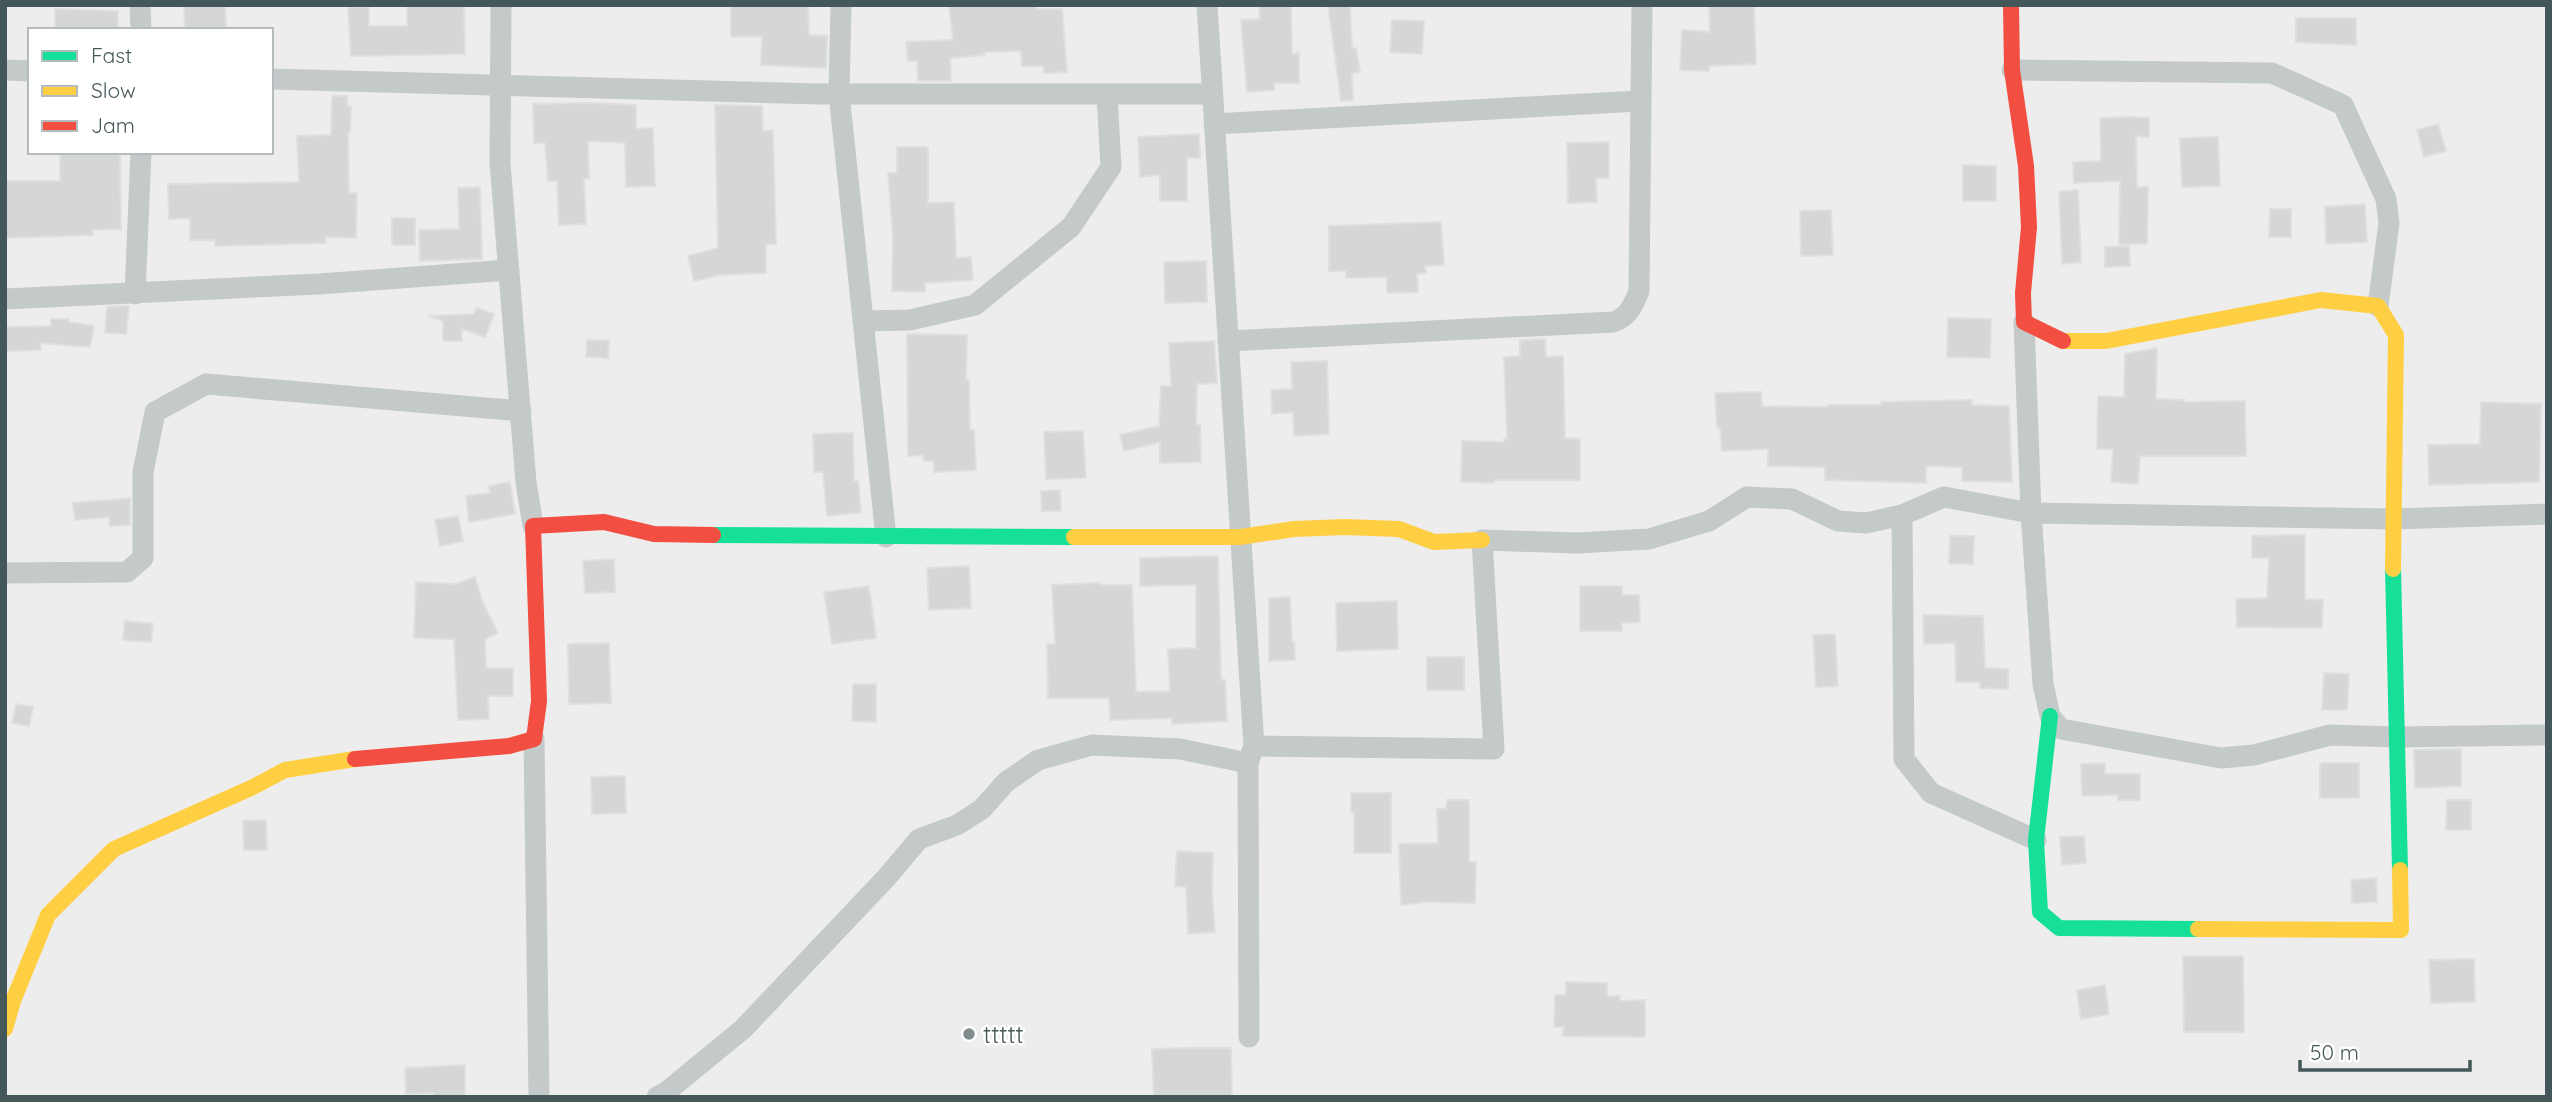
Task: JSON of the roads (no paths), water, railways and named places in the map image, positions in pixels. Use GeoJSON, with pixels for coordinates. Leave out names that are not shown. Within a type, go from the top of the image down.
{"type":"FeatureCollection","features":[{"type":"Feature","properties":{"kind":"street"},"geometry":{"type":"LineString","coordinates":[[140,5],[141,28]]}},
{"type":"Feature","properties":{"kind":"street"},"geometry":{"type":"LineString","coordinates":[[501,5],[500,163],[526,482],[536,563],[539,701],[534,739],[539,1097]]}},
{"type":"Feature","properties":{"kind":"street"},"geometry":{"type":"LineString","coordinates":[[841,5],[839,94],[886,537]]}},
{"type":"Feature","properties":{"kind":"street"},"geometry":{"type":"LineString","coordinates":[[1207,5],[1251,755],[1249,1037]]}},
{"type":"Feature","properties":{"kind":"street"},"geometry":{"type":"LineString","coordinates":[[1228,341],[1621,320],[1631,309],[1639,291],[1642,5]]}},
{"type":"Feature","properties":{"kind":"street"},"geometry":{"type":"LineString","coordinates":[[2011,5],[2012,69],[2026,166],[2029,227],[2023,293],[2031,513],[2043,684],[2050,716],[2036,840],[2040,912],[2059,928],[2401,930],[2392,519],[2396,335],[2378,306],[2389,223],[2386,199],[2343,105],[2272,73],[2012,69]]}},
{"type":"Feature","properties":{"kind":"street"},"geometry":{"type":"LineString","coordinates":[[5,70],[28,71]]}},
{"type":"Feature","properties":{"kind":"street"},"geometry":{"type":"LineString","coordinates":[[273,79],[839,94],[1212,94]]}},
{"type":"Feature","properties":{"kind":"street"},"geometry":{"type":"LineString","coordinates":[[863,321],[910,320],[975,305],[1071,227],[1111,167],[1107,94]]}},
{"type":"Feature","properties":{"kind":"street"},"geometry":{"type":"LineString","coordinates":[[1214,124],[1639,101]]}},
{"type":"Feature","properties":{"kind":"street"},"geometry":{"type":"LineString","coordinates":[[135,294],[141,154]]}},
{"type":"Feature","properties":{"kind":"street"},"geometry":{"type":"LineString","coordinates":[[5,299],[135,294],[509,270]]}},
{"type":"Feature","properties":{"kind":"street"},"geometry":{"type":"LineString","coordinates":[[2024,322],[2064,341],[2106,341],[2321,300],[2378,306]]}},
{"type":"Feature","properties":{"kind":"street"},"geometry":{"type":"LineString","coordinates":[[5,573],[127,572],[144,558],[144,472],[155,412],[206,384],[521,411]]}},
{"type":"Feature","properties":{"kind":"street"},"geometry":{"type":"LineString","coordinates":[[533,526],[604,522],[654,534],[886,537],[1240,537],[1294,529],[1345,527],[1399,529],[1434,542],[1482,540],[1577,543],[1648,539],[1709,521],[1746,498],[1792,499],[1838,521],[1866,523],[1902,515],[1944,498],[2031,513],[2392,519],[2547,514]]}},
{"type":"Feature","properties":{"kind":"street"},"geometry":{"type":"LineString","coordinates":[[1902,515],[1904,760],[1931,793],[2036,840]]}},
{"type":"Feature","properties":{"kind":"street"},"geometry":{"type":"LineString","coordinates":[[657,1097],[743,1029],[887,877],[919,839],[957,825],[982,809],[1006,782],[1038,760],[1092,745],[1180,748],[1251,755],[1494,749],[1482,540]]}},
{"type":"Feature","properties":{"kind":"street"},"geometry":{"type":"LineString","coordinates":[[2050,716],[2061,729],[2221,758],[2254,755],[2330,735],[2547,736]]}},
{"type":"Feature","properties":{"kind":"street"},"geometry":{"type":"LineString","coordinates":[[5,1029],[13,1001],[48,915],[114,849],[285,770],[337,761],[509,746],[534,739]]}},
{"type":"Feature","properties":{"kind":"place","name":"ttttt"},"geometry":{"type":"Point","coordinates":[969,1034]}}]}
